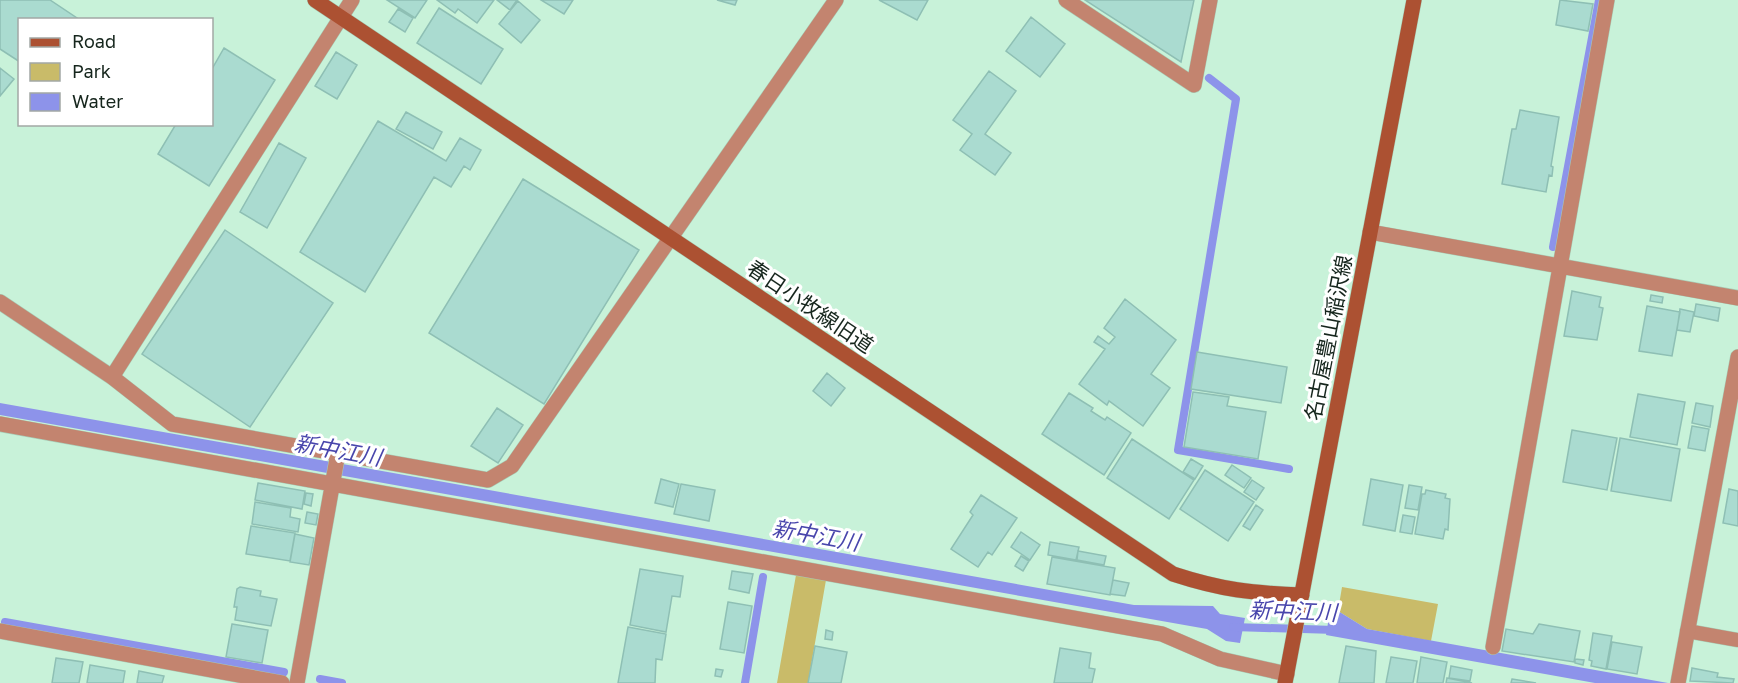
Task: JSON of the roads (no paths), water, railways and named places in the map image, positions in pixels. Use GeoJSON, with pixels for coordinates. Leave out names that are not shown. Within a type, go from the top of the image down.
{"type":"FeatureCollection","features":[{"type":"Feature","properties":{"kind":"street","name":"春日小牧線旧道"},"geometry":{"type":"LineString","coordinates":[[315,0],[1173,574],[1210,586],[1244,593],[1301,600]]}},
{"type":"Feature","properties":{"kind":"street"},"geometry":{"type":"LineString","coordinates":[[112,376],[352,0]]}},
{"type":"Feature","properties":{"kind":"street"},"geometry":{"type":"LineString","coordinates":[[0,302],[112,376],[172,424],[337,458],[488,480],[512,466],[836,0]]}},
{"type":"Feature","properties":{"kind":"street"},"geometry":{"type":"LineString","coordinates":[[1066,0],[1194,85],[1210,0]]}},
{"type":"Feature","properties":{"kind":"street","name":"名古屋豊山稲沢線"},"geometry":{"type":"LineString","coordinates":[[1286,679],[1414,0]]}},
{"type":"Feature","properties":{"kind":"street"},"geometry":{"type":"LineString","coordinates":[[1492,647],[1607,0]]}},
{"type":"Feature","properties":{"kind":"street"},"geometry":{"type":"LineString","coordinates":[[1370,232],[1738,298]]}},
{"type":"Feature","properties":{"kind":"street"},"geometry":{"type":"LineString","coordinates":[[1679,677],[1738,357]]}},
{"type":"Feature","properties":{"kind":"street"},"geometry":{"type":"LineString","coordinates":[[0,424],[333,481],[1162,634],[1220,659],[1286,679]]}},
{"type":"Feature","properties":{"kind":"street"},"geometry":{"type":"LineString","coordinates":[[297,683],[337,458]]}},
{"type":"Feature","properties":{"kind":"street"},"geometry":{"type":"LineString","coordinates":[[0,632],[282,683]]}},
{"type":"Feature","properties":{"kind":"lane"},"geometry":{"type":"LineString","coordinates":[[1687,631],[1738,640]]}},
{"type":"Feature","properties":{"kind":"water"},"geometry":{"type":"Polygon","coordinates":[[[0,403],[1134,605],[1213,606],[1220,614],[1245,618],[1240,643],[1226,641],[1207,629],[0,415],[0,403]]]}},
{"type":"Feature","properties":{"kind":"water"},"geometry":{"type":"Polygon","coordinates":[[[1330,611],[1338,611],[1367,629],[1668,683],[1595,683],[1326,635],[1330,611]]]}},
{"type":"Feature","properties":{"kind":"waterway"},"geometry":{"type":"LineString","coordinates":[[1553,247],[1599,0]]}},
{"type":"Feature","properties":{"kind":"waterway"},"geometry":{"type":"LineString","coordinates":[[1209,78],[1236,99],[1178,450],[1289,469]]}},
{"type":"Feature","properties":{"kind":"waterway"},"geometry":{"type":"LineString","coordinates":[[745,683],[763,577]]}},
{"type":"Feature","properties":{"kind":"waterway"},"geometry":{"type":"LineString","coordinates":[[5,622],[284,672]]}},
{"type":"Feature","properties":{"kind":"waterway","name":"新中江川"},"geometry":{"type":"LineString","coordinates":[[1233,627],[1335,630]]}},
{"type":"Feature","properties":{"kind":"waterway"},"geometry":{"type":"LineString","coordinates":[[320,679],[342,683]]}}]}
